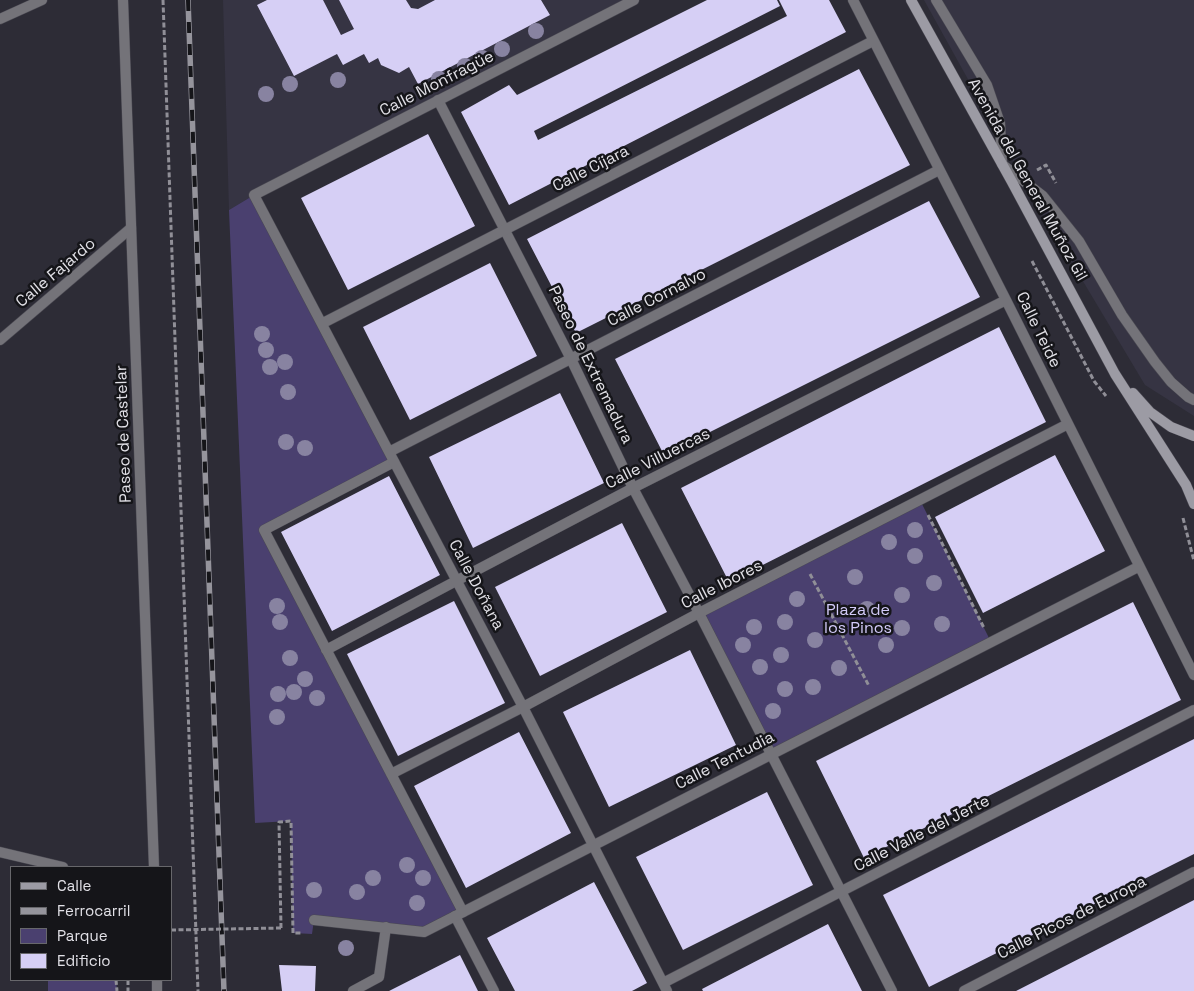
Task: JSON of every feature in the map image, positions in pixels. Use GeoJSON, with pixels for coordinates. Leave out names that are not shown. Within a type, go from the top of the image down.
{"type":"FeatureCollection","features":[{"type":"Feature","properties":{"kind":"main road","name":"Avenida del General Muñoz Gil"},"geometry":{"type":"LineString","coordinates":[[911,0],[1115,374]]}},
{"type":"Feature","properties":{"kind":"main road"},"geometry":{"type":"LineString","coordinates":[[1115,374],[1150,412],[1171,427],[1194,436]]}},
{"type":"Feature","properties":{"kind":"main road"},"geometry":{"type":"LineString","coordinates":[[1115,374],[1186,485],[1194,504]]}},
{"type":"Feature","properties":{"kind":"street"},"geometry":{"type":"LineString","coordinates":[[0,19],[42,0]]}},
{"type":"Feature","properties":{"kind":"street","name":"Paseo de Castelar"},"geometry":{"type":"LineString","coordinates":[[123,0],[154,866]]}},
{"type":"Feature","properties":{"kind":"street","name":"Calle Monfragüe"},"geometry":{"type":"LineString","coordinates":[[254,195],[634,0]]}},
{"type":"Feature","properties":{"kind":"street","name":"Calle Teide"},"geometry":{"type":"LineString","coordinates":[[852,0],[1006,300],[1138,567],[1194,675]]}},
{"type":"Feature","properties":{"kind":"street"},"geometry":{"type":"LineString","coordinates":[[936,0],[987,85],[1000,123],[1002,164],[1043,196],[1079,241],[1122,315],[1155,362],[1171,382],[1194,400]]}},
{"type":"Feature","properties":{"kind":"street","name":"Calle Cíjara"},"geometry":{"type":"LineString","coordinates":[[323,323],[873,41]]}},
{"type":"Feature","properties":{"kind":"street","name":"Paseo de Extremadura"},"geometry":{"type":"LineString","coordinates":[[438,100],[571,359],[633,488],[772,754],[892,991]]}},
{"type":"Feature","properties":{"kind":"street","name":"Calle Cornalvo"},"geometry":{"type":"LineString","coordinates":[[389,452],[939,170]]}},
{"type":"Feature","properties":{"kind":"street","name":"Calle Doñana"},"geometry":{"type":"LineString","coordinates":[[254,195],[323,323],[523,707],[663,988]]}},
{"type":"Feature","properties":{"kind":"street","name":"Calle Fajardo"},"geometry":{"type":"LineString","coordinates":[[0,340],[131,228]]}},
{"type":"Feature","properties":{"kind":"street","name":"Calle Villuercas"},"geometry":{"type":"LineString","coordinates":[[326,650],[633,488],[1006,300]]}},
{"type":"Feature","properties":{"kind":"street","name":"Calle Ibores"},"geometry":{"type":"LineString","coordinates":[[391,774],[1068,424]]}},
{"type":"Feature","properties":{"kind":"street"},"geometry":{"type":"LineString","coordinates":[[394,462],[264,530],[391,774],[494,991]]}},
{"type":"Feature","properties":{"kind":"street","name":"Calle Tentudia"},"geometry":{"type":"LineString","coordinates":[[314,920],[424,932],[1138,567]]}},
{"type":"Feature","properties":{"kind":"street","name":"Calle Valle del Jerte"},"geometry":{"type":"LineString","coordinates":[[663,988],[841,892],[1194,710]]}},
{"type":"Feature","properties":{"kind":"street"},"geometry":{"type":"LineString","coordinates":[[0,852],[59,866]]}},
{"type":"Feature","properties":{"kind":"street","name":"Calle Picos de Europa"},"geometry":{"type":"LineString","coordinates":[[964,991],[1194,872]]}},
{"type":"Feature","properties":{"kind":"street"},"geometry":{"type":"LineString","coordinates":[[353,991],[379,977],[386,928]]}},
{"type":"Feature","properties":{"kind":"path"},"geometry":{"type":"LineString","coordinates":[[163,0],[198,991]]}},
{"type":"Feature","properties":{"kind":"path"},"geometry":{"type":"LineString","coordinates":[[920,500],[991,642]]}},
{"type":"Feature","properties":{"kind":"path"},"geometry":{"type":"LineString","coordinates":[[803,560],[876,700]]}},
{"type":"Feature","properties":{"kind":"path"},"geometry":{"type":"LineString","coordinates":[[172,930],[281,928],[279,822],[291,820],[293,933],[312,934],[314,920]]}},
{"type":"Feature","properties":{"kind":"shaded area"},"geometry":{"type":"Polygon","coordinates":[[[223,0],[634,0],[254,195],[229,210],[223,0]]]}},
{"type":"Feature","properties":{"kind":"shaded area"},"geometry":{"type":"Polygon","coordinates":[[[924,0],[1194,0],[1194,416],[1145,385],[1041,211],[924,0]]]}},
{"type":"Feature","properties":{"kind":"green space"},"geometry":{"type":"Polygon","coordinates":[[[254,195],[394,462],[264,530],[463,912],[424,932],[314,920],[312,934],[293,933],[291,821],[255,823],[229,210],[254,195]]]}},
{"type":"Feature","properties":{"kind":"green space","name":"Plaza de los Pinos"},"geometry":{"type":"Polygon","coordinates":[[[920,500],[991,642],[771,754],[699,613],[920,500]]]}},
{"type":"Feature","properties":{"kind":"green space"},"geometry":{"type":"Polygon","coordinates":[[[48,981],[116,981],[117,991],[48,991],[48,981]]]}},
{"type":"Feature","properties":{"kind":"building"},"geometry":{"type":"Polygon","coordinates":[[[267,0],[323,0],[341,35],[354,29],[339,0],[406,0],[411,8],[418,9],[435,0],[541,0],[550,15],[418,84],[409,67],[399,73],[381,65],[378,58],[369,63],[364,54],[343,65],[337,54],[294,76],[257,5],[267,0]]]}},
{"type":"Feature","properties":{"kind":"building"},"geometry":{"type":"Polygon","coordinates":[[[707,0],[777,0],[780,6],[534,131],[538,140],[787,16],[779,0],[829,0],[846,32],[509,205],[461,112],[509,85],[517,95],[707,0]]]}},
{"type":"Feature","properties":{"kind":"building"},"geometry":{"type":"Polygon","coordinates":[[[859,69],[910,165],[576,333],[527,239],[859,69]]]}},
{"type":"Feature","properties":{"kind":"building"},"geometry":{"type":"Polygon","coordinates":[[[428,134],[475,226],[348,290],[301,198],[428,134]]]}},
{"type":"Feature","properties":{"kind":"building"},"geometry":{"type":"Polygon","coordinates":[[[929,201],[980,297],[664,455],[615,359],[929,201]]]}},
{"type":"Feature","properties":{"kind":"building"},"geometry":{"type":"Polygon","coordinates":[[[490,263],[537,356],[410,420],[363,327],[490,263]]]}},
{"type":"Feature","properties":{"kind":"building"},"geometry":{"type":"Polygon","coordinates":[[[999,327],[1046,422],[729,582],[681,488],[999,327]]]}},
{"type":"Feature","properties":{"kind":"building"},"geometry":{"type":"Polygon","coordinates":[[[560,393],[604,483],[473,548],[429,457],[560,393]]]}},
{"type":"Feature","properties":{"kind":"building"},"geometry":{"type":"Polygon","coordinates":[[[1055,455],[1105,551],[983,613],[935,517],[1055,455]]]}},
{"type":"Feature","properties":{"kind":"building"},"geometry":{"type":"Polygon","coordinates":[[[389,476],[440,575],[332,631],[281,532],[389,476]]]}},
{"type":"Feature","properties":{"kind":"building"},"geometry":{"type":"Polygon","coordinates":[[[622,523],[667,612],[540,676],[495,587],[622,523]]]}},
{"type":"Feature","properties":{"kind":"building"},"geometry":{"type":"Polygon","coordinates":[[[454,601],[505,703],[398,756],[347,654],[454,601]]]}},
{"type":"Feature","properties":{"kind":"building"},"geometry":{"type":"Polygon","coordinates":[[[1133,602],[1181,700],[864,858],[816,761],[1133,602]]]}},
{"type":"Feature","properties":{"kind":"building"},"geometry":{"type":"Polygon","coordinates":[[[690,650],[736,745],[609,807],[563,712],[690,650]]]}},
{"type":"Feature","properties":{"kind":"building"},"geometry":{"type":"Polygon","coordinates":[[[519,732],[571,833],[466,888],[414,786],[519,732]]]}},
{"type":"Feature","properties":{"kind":"building"},"geometry":{"type":"Polygon","coordinates":[[[1194,739],[1194,854],[929,987],[883,895],[1194,739]]]}},
{"type":"Feature","properties":{"kind":"building"},"geometry":{"type":"Polygon","coordinates":[[[767,792],[813,885],[683,950],[636,857],[767,792]]]}},
{"type":"Feature","properties":{"kind":"building"},"geometry":{"type":"Polygon","coordinates":[[[594,882],[647,983],[632,991],[515,991],[487,938],[594,882]]]}},
{"type":"Feature","properties":{"kind":"building"},"geometry":{"type":"Polygon","coordinates":[[[1194,900],[1194,991],[1016,991],[1194,900]]]}},
{"type":"Feature","properties":{"kind":"building"},"geometry":{"type":"Polygon","coordinates":[[[828,924],[862,991],[703,991],[702,989],[828,924]]]}},
{"type":"Feature","properties":{"kind":"building"},"geometry":{"type":"Polygon","coordinates":[[[460,955],[478,991],[389,991],[460,955]]]}},
{"type":"Feature","properties":{"kind":"building"},"geometry":{"type":"Polygon","coordinates":[[[279,965],[316,966],[315,991],[282,991],[279,965]]]}},
{"type":"Feature","properties":{"kind":"railway"},"geometry":{"type":"LineString","coordinates":[[188,0],[224,991]]}}]}
